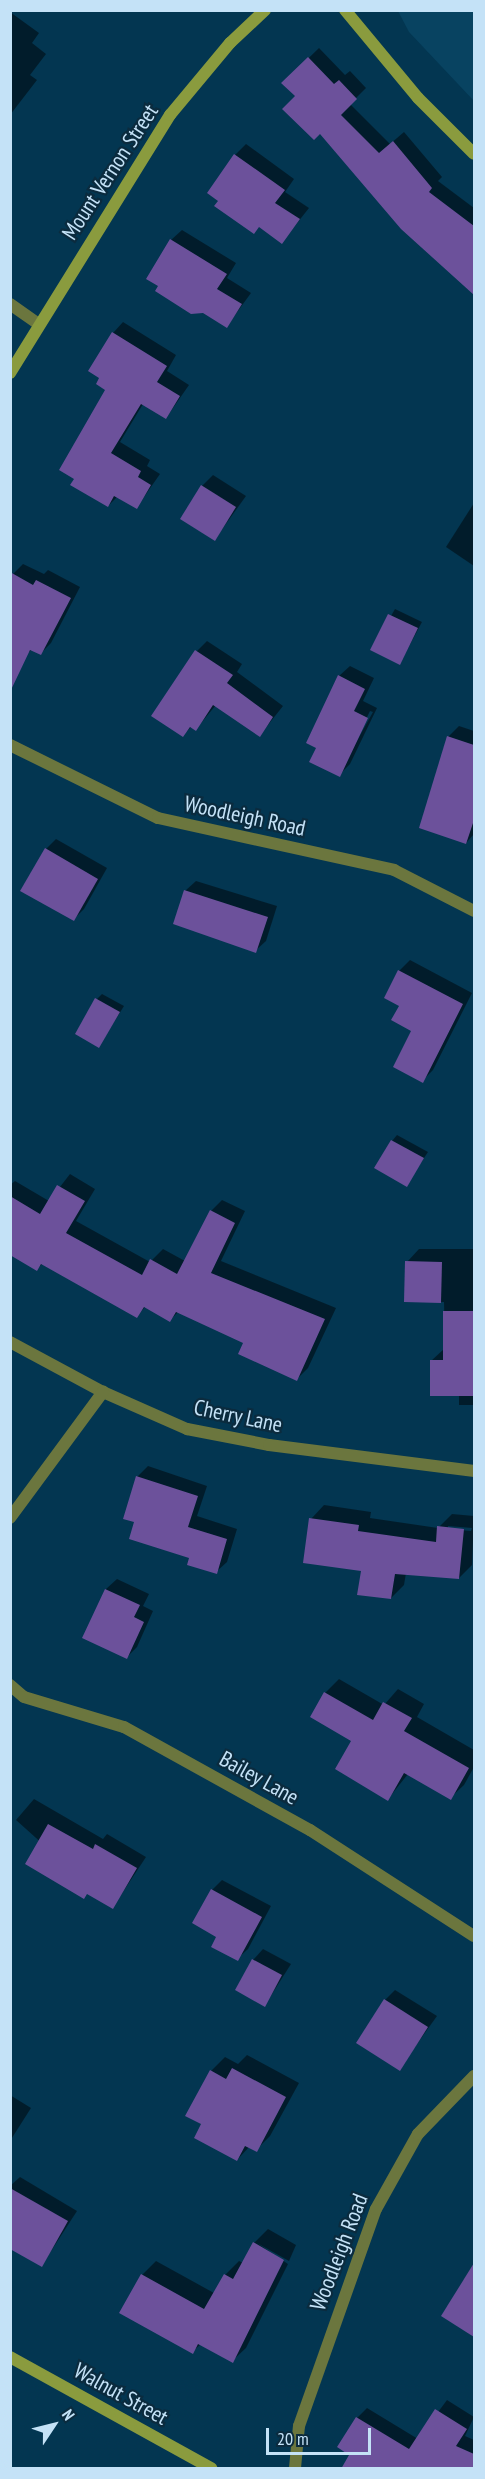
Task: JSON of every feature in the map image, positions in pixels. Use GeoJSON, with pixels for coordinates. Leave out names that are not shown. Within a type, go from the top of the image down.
{"type":"FeatureCollection","features":[{"type":"Feature","properties":{"kind":"street","name":"Mount Vernon Street"},"geometry":{"type":"LineString","coordinates":[[10,372],[170,115],[230,43],[265,10]]}},
{"type":"Feature","properties":{"kind":"street"},"geometry":{"type":"LineString","coordinates":[[345,10],[418,98],[474,154]]}},
{"type":"Feature","properties":{"kind":"street"},"geometry":{"type":"LineString","coordinates":[[10,304],[39,324]]}},
{"type":"Feature","properties":{"kind":"street","name":"Woodleigh Road"},"geometry":{"type":"LineString","coordinates":[[10,746],[158,818],[394,870],[474,911]]}},
{"type":"Feature","properties":{"kind":"street","name":"Cherry Lane"},"geometry":{"type":"LineString","coordinates":[[10,1342],[103,1392],[187,1429],[269,1445],[474,1471]]}},
{"type":"Feature","properties":{"kind":"street"},"geometry":{"type":"LineString","coordinates":[[10,1518],[103,1392]]}},
{"type":"Feature","properties":{"kind":"street","name":"Bailey Lane"},"geometry":{"type":"LineString","coordinates":[[10,1684],[24,1696],[124,1727],[310,1830],[474,1936]]}},
{"type":"Feature","properties":{"kind":"street","name":"Woodleigh Road"},"geometry":{"type":"LineString","coordinates":[[295,2469],[299,2426],[376,2209],[418,2134],[474,2076]]}},
{"type":"Feature","properties":{"kind":"street","name":"Walnut Street"},"geometry":{"type":"LineString","coordinates":[[10,2357],[211,2469]]}},
{"type":"Feature","properties":{"kind":"shaded area"},"geometry":{"type":"Polygon","coordinates":[[[398,11],[474,11],[474,101],[409,32],[398,11]]]}},
{"type":"Feature","properties":{"kind":"building"},"geometry":{"type":"Polygon","coordinates":[[[308,57],[334,84],[339,80],[357,99],[341,115],[379,153],[393,141],[432,188],[429,192],[474,226],[474,295],[401,229],[320,134],[314,140],[282,109],[295,96],[281,83],[308,57]]]}},
{"type":"Feature","properties":{"kind":"building"},"geometry":{"type":"Polygon","coordinates":[[[234,154],[285,190],[275,203],[300,219],[282,244],[259,227],[254,234],[214,206],[218,201],[207,193],[234,154]]]}},
{"type":"Feature","properties":{"kind":"building"},"geometry":{"type":"Polygon","coordinates":[[[170,239],[227,274],[217,289],[242,304],[227,328],[203,313],[191,314],[155,291],[158,286],[146,279],[170,239]]]}},
{"type":"Feature","properties":{"kind":"building"},"geometry":{"type":"Polygon","coordinates":[[[112,332],[167,366],[157,382],[180,396],[166,419],[141,404],[111,453],[141,471],[138,477],[151,485],[137,509],[114,496],[108,507],[70,485],[74,479],[59,470],[105,390],[96,384],[99,378],[88,371],[112,332]]]}},
{"type":"Feature","properties":{"kind":"building"},"geometry":{"type":"Polygon","coordinates":[[[201,485],[236,507],[215,541],[180,519],[201,485]]]}},
{"type":"Feature","properties":{"kind":"building"},"geometry":{"type":"Polygon","coordinates":[[[10,572],[33,585],[36,580],[71,598],[41,655],[30,650],[10,692],[10,572]]]}},
{"type":"Feature","properties":{"kind":"building"},"geometry":{"type":"Polygon","coordinates":[[[388,614],[418,628],[400,665],[370,650],[388,614]]]}},
{"type":"Feature","properties":{"kind":"building"},"geometry":{"type":"Polygon","coordinates":[[[195,650],[233,675],[227,683],[273,717],[260,737],[213,705],[196,731],[190,727],[183,737],[151,716],[195,650]]]}},
{"type":"Feature","properties":{"kind":"building"},"geometry":{"type":"Polygon","coordinates":[[[338,675],[365,689],[354,711],[368,718],[340,777],[309,762],[316,748],[306,743],[338,675]]]}},
{"type":"Feature","properties":{"kind":"building"},"geometry":{"type":"Polygon","coordinates":[[[447,736],[474,745],[474,820],[466,844],[419,828],[447,736]]]}},
{"type":"Feature","properties":{"kind":"building"},"geometry":{"type":"Polygon","coordinates":[[[45,848],[98,879],[74,921],[20,891],[45,848]]]}},
{"type":"Feature","properties":{"kind":"building"},"geometry":{"type":"Polygon","coordinates":[[[184,890],[268,917],[256,953],[173,924],[184,890]]]}},
{"type":"Feature","properties":{"kind":"building"},"geometry":{"type":"Polygon","coordinates":[[[398,970],[463,1004],[423,1083],[393,1067],[411,1031],[391,1020],[399,1006],[384,998],[398,970]]]}},
{"type":"Feature","properties":{"kind":"building"},"geometry":{"type":"Polygon","coordinates":[[[95,998],[120,1012],[99,1048],[75,1034],[95,998]]]}},
{"type":"Feature","properties":{"kind":"building"},"geometry":{"type":"Polygon","coordinates":[[[391,1140],[424,1158],[407,1187],[374,1168],[391,1140]]]}},
{"type":"Feature","properties":{"kind":"building"},"geometry":{"type":"Polygon","coordinates":[[[57,1185],[85,1201],[66,1233],[142,1275],[150,1259],[177,1274],[210,1210],[235,1223],[211,1273],[325,1319],[297,1381],[238,1354],[243,1343],[176,1312],[170,1322],[144,1307],[137,1318],[41,1264],[37,1271],[10,1255],[10,1196],[40,1214],[57,1185]]]}},
{"type":"Feature","properties":{"kind":"building"},"geometry":{"type":"Polygon","coordinates":[[[405,1261],[442,1262],[441,1303],[404,1302],[405,1261]]]}},
{"type":"Feature","properties":{"kind":"building"},"geometry":{"type":"Polygon","coordinates":[[[443,1311],[474,1311],[474,1396],[430,1396],[430,1360],[443,1360],[443,1311]]]}},
{"type":"Feature","properties":{"kind":"building"},"geometry":{"type":"Polygon","coordinates":[[[136,1476],[198,1496],[188,1527],[227,1539],[217,1574],[187,1565],[189,1558],[129,1539],[134,1522],[123,1519],[136,1476]]]}},
{"type":"Feature","properties":{"kind":"building"},"geometry":{"type":"Polygon","coordinates":[[[309,1518],[359,1525],[358,1531],[436,1542],[437,1526],[464,1529],[459,1579],[395,1574],[391,1599],[357,1595],[361,1571],[303,1563],[309,1518]]]}},
{"type":"Feature","properties":{"kind":"building"},"geometry":{"type":"Polygon","coordinates":[[[105,1589],[140,1605],[134,1617],[144,1622],[127,1659],[82,1638],[105,1589]]]}},
{"type":"Feature","properties":{"kind":"building"},"geometry":{"type":"Polygon","coordinates":[[[324,1692],[373,1720],[383,1702],[412,1718],[404,1731],[469,1768],[451,1800],[404,1773],[388,1801],[335,1769],[351,1741],[310,1717],[324,1692]]]}},
{"type":"Feature","properties":{"kind":"building"},"geometry":{"type":"Polygon","coordinates":[[[48,1824],[93,1849],[95,1844],[137,1868],[113,1909],[87,1894],[84,1899],[25,1864],[48,1824]]]}},
{"type":"Feature","properties":{"kind":"building"},"geometry":{"type":"Polygon","coordinates":[[[211,1889],[262,1917],[238,1961],[211,1947],[216,1937],[192,1923],[211,1889]]]}},
{"type":"Feature","properties":{"kind":"building"},"geometry":{"type":"Polygon","coordinates":[[[252,1959],[282,1975],[265,2007],[235,1990],[252,1959]]]}},
{"type":"Feature","properties":{"kind":"building"},"geometry":{"type":"Polygon","coordinates":[[[384,1999],[428,2027],[400,2071],[356,2043],[384,1999]]]}},
{"type":"Feature","properties":{"kind":"building"},"geometry":{"type":"Polygon","coordinates":[[[232,2068],[286,2097],[257,2152],[245,2146],[237,2161],[194,2138],[201,2124],[185,2116],[210,2070],[226,2079],[232,2068]]]}},
{"type":"Feature","properties":{"kind":"building"},"geometry":{"type":"Polygon","coordinates":[[[10,2188],[68,2221],[42,2267],[10,2249],[10,2188]]]}},
{"type":"Feature","properties":{"kind":"building"},"geometry":{"type":"Polygon","coordinates":[[[253,2242],[284,2260],[233,2363],[198,2344],[193,2354],[119,2313],[141,2274],[204,2309],[224,2274],[233,2279],[253,2242]]]}},
{"type":"Feature","properties":{"kind":"building"},"geometry":{"type":"Polygon","coordinates":[[[474,2263],[474,2337],[441,2316],[474,2263]]]}},
{"type":"Feature","properties":{"kind":"building"},"geometry":{"type":"Polygon","coordinates":[[[435,2409],[467,2429],[456,2446],[474,2454],[474,2469],[341,2469],[349,2455],[337,2447],[356,2417],[409,2449],[435,2409]]]}}]}
